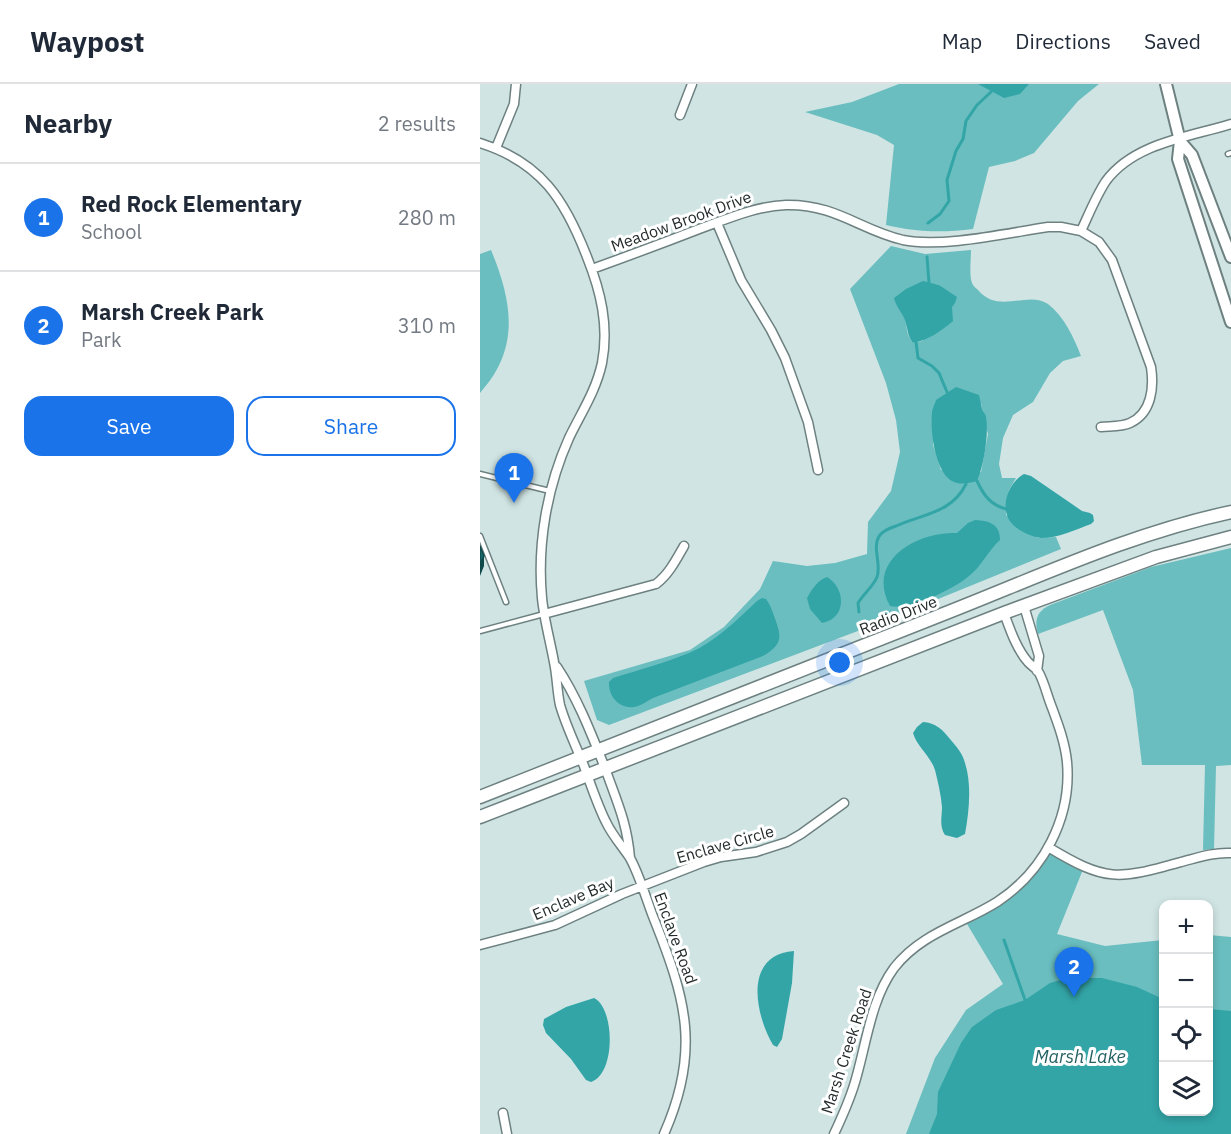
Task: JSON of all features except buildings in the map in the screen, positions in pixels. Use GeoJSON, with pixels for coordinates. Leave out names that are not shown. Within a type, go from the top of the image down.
{"type":"FeatureCollection","features":[{"type":"Feature","properties":{"kind":"main road","name":"Radio Drive"},"geometry":{"type":"LineString","coordinates":[[480,797],[1099,551],[1185,522],[1231,512]]}},
{"type":"Feature","properties":{"kind":"main road"},"geometry":{"type":"LineString","coordinates":[[480,817],[1004,613],[1156,557],[1231,537]]}},
{"type":"Feature","properties":{"kind":"street"},"geometry":{"type":"LineString","coordinates":[[496,148],[512,111],[516,84]]}},
{"type":"Feature","properties":{"kind":"street"},"geometry":{"type":"LineString","coordinates":[[680,115],[692,84]]}},
{"type":"Feature","properties":{"kind":"street"},"geometry":{"type":"LineString","coordinates":[[1166,84],[1179,140],[1178,159],[1231,322]]}},
{"type":"Feature","properties":{"kind":"street"},"geometry":{"type":"LineString","coordinates":[[1101,427],[1130,423],[1139,417],[1151,398],[1152,376],[1151,367],[1112,260],[1099,242],[1081,231],[1107,180],[1120,166],[1134,156],[1152,147],[1231,124]]}},
{"type":"Feature","properties":{"kind":"street"},"geometry":{"type":"LineString","coordinates":[[1179,140],[1192,156],[1231,257]]}},
{"type":"Feature","properties":{"kind":"street"},"geometry":{"type":"LineString","coordinates":[[480,143],[496,148],[530,168],[554,192],[572,220],[592,269],[599,287],[604,320],[602,365],[593,392],[569,438],[551,492],[542,537],[541,580],[544,614],[555,664]]}},
{"type":"Feature","properties":{"kind":"street","name":"Meadow Brook Drive"},"geometry":{"type":"LineString","coordinates":[[592,269],[717,222],[765,207],[799,205],[830,210],[890,236],[917,242],[948,241],[1048,227],[1081,231]]}},
{"type":"Feature","properties":{"kind":"street"},"geometry":{"type":"LineString","coordinates":[[717,222],[741,280],[785,358],[808,422],[818,471]]}},
{"type":"Feature","properties":{"kind":"street"},"geometry":{"type":"LineString","coordinates":[[544,614],[656,584],[664,578],[684,546]]}},
{"type":"Feature","properties":{"kind":"street","name":"Marsh Creek Road"},"geometry":{"type":"LineString","coordinates":[[1024,606],[1039,656],[1037,671]]}},
{"type":"Feature","properties":{"kind":"street","name":"Marsh Creek Road"},"geometry":{"type":"LineString","coordinates":[[834,1134],[856,1077],[876,1004],[893,969],[907,952],[923,940],[983,910],[1013,891],[1038,864],[1055,834],[1065,801],[1067,763],[1059,727],[1037,671],[1019,649],[1004,613]]}},
{"type":"Feature","properties":{"kind":"street","name":"Enclave Road"},"geometry":{"type":"LineString","coordinates":[[555,664],[579,703],[624,816],[630,859]]}},
{"type":"Feature","properties":{"kind":"street","name":"Enclave Road"},"geometry":{"type":"LineString","coordinates":[[555,664],[561,707],[606,823],[630,859],[641,886],[674,970],[684,1013],[686,1034],[683,1076],[664,1134]]}},
{"type":"Feature","properties":{"kind":"street","name":"Enclave Circle"},"geometry":{"type":"LineString","coordinates":[[641,886],[721,857],[756,852],[787,842],[844,803]]}},
{"type":"Feature","properties":{"kind":"street"},"geometry":{"type":"LineString","coordinates":[[1048,847],[1091,871],[1113,876],[1137,874],[1209,854],[1231,853]]}},
{"type":"Feature","properties":{"kind":"street","name":"Enclave Bay"},"geometry":{"type":"LineString","coordinates":[[480,945],[555,924],[641,886]]}},
{"type":"Feature","properties":{"kind":"street"},"geometry":{"type":"LineString","coordinates":[[503,1113],[507,1134]]}},
{"type":"Feature","properties":{"kind":"lane"},"geometry":{"type":"LineString","coordinates":[[480,481],[481,475],[551,492]]}},
{"type":"Feature","properties":{"kind":"lane"},"geometry":{"type":"LineString","coordinates":[[480,536],[506,602]]}},
{"type":"Feature","properties":{"kind":"lane"},"geometry":{"type":"LineString","coordinates":[[480,631],[544,614]]}},
{"type":"Feature","properties":{"kind":"shaded area"},"geometry":{"type":"Polygon","coordinates":[[[899,84],[1099,84],[1078,101],[1034,153],[1015,161],[989,167],[973,229],[940,231],[886,225],[894,145],[877,135],[805,112],[852,102],[899,84]]]}},
{"type":"Feature","properties":{"kind":"shaded area"},"geometry":{"type":"Polygon","coordinates":[[[891,246],[925,254],[971,250],[972,283],[986,297],[1004,302],[1040,300],[1054,309],[1064,321],[1081,356],[1063,361],[1050,373],[1033,402],[1013,415],[1003,438],[999,464],[1002,478],[1016,478],[1009,490],[1006,515],[1038,538],[1056,537],[1061,549],[879,623],[609,725],[597,720],[584,681],[690,650],[724,627],[760,589],[773,561],[807,566],[835,563],[867,554],[868,522],[891,491],[900,452],[896,420],[886,383],[850,289],[891,246]],[[923,282],[907,320],[909,336],[913,343],[922,341],[952,315],[951,293],[939,285],[923,282]],[[981,403],[933,431],[933,445],[941,470],[981,472],[988,434],[981,403]]]}},
{"type":"Feature","properties":{"kind":"shaded area"},"geometry":{"type":"Polygon","coordinates":[[[491,250],[504,288],[509,324],[502,359],[480,393],[480,254],[491,250]]]}},
{"type":"Feature","properties":{"kind":"shaded area"},"geometry":{"type":"Polygon","coordinates":[[[1231,548],[1231,765],[1216,766],[1214,849],[1203,850],[1205,765],[1142,765],[1133,690],[1103,610],[1038,634],[1036,624],[1039,613],[1050,605],[1151,567],[1231,548]]]}},
{"type":"Feature","properties":{"kind":"shaded area","name":"Marsh Lake"},"geometry":{"type":"Polygon","coordinates":[[[1048,847],[1084,867],[1057,934],[1105,946],[1159,940],[1159,1116],[1213,1116],[1213,935],[1231,937],[1231,1134],[906,1134],[935,1058],[966,1010],[1003,984],[964,919],[1013,891],[1048,847]]]}},
{"type":"Feature","properties":{"kind":"water"},"geometry":{"type":"Polygon","coordinates":[[[978,84],[1029,84],[1020,94],[1004,98],[978,84]]]}},
{"type":"Feature","properties":{"kind":"water"},"geometry":{"type":"Polygon","coordinates":[[[923,281],[939,285],[957,297],[952,307],[953,321],[934,335],[913,343],[894,298],[923,281]]]}},
{"type":"Feature","properties":{"kind":"water"},"geometry":{"type":"Polygon","coordinates":[[[956,387],[979,395],[987,424],[980,474],[977,481],[965,483],[954,482],[942,470],[935,451],[932,430],[932,411],[936,400],[956,387]]]}},
{"type":"Feature","properties":{"kind":"water"},"geometry":{"type":"Polygon","coordinates":[[[1024,474],[1031,476],[1082,511],[1093,515],[1094,521],[1073,531],[1047,538],[1036,537],[1021,531],[1009,519],[1006,503],[1015,481],[1024,474]]]}},
{"type":"Feature","properties":{"kind":"water"},"geometry":{"type":"Polygon","coordinates":[[[975,520],[993,524],[1000,535],[1000,540],[981,564],[962,581],[931,598],[898,607],[890,606],[884,590],[884,575],[890,562],[899,552],[927,537],[957,533],[975,520]]]}},
{"type":"Feature","properties":{"kind":"water"},"geometry":{"type":"Polygon","coordinates":[[[827,577],[838,588],[841,603],[836,616],[822,623],[810,609],[807,598],[816,585],[827,577]]]}},
{"type":"Feature","properties":{"kind":"water"},"geometry":{"type":"Polygon","coordinates":[[[762,598],[766,599],[770,605],[779,635],[777,644],[770,652],[653,698],[642,705],[624,706],[613,697],[609,682],[613,678],[671,660],[699,648],[725,630],[762,598]]]}},
{"type":"Feature","properties":{"kind":"water"},"geometry":{"type":"Polygon","coordinates":[[[923,722],[941,729],[957,747],[964,760],[969,780],[969,808],[965,834],[957,838],[945,835],[943,832],[942,802],[935,770],[913,733],[923,722]]]}},
{"type":"Feature","properties":{"kind":"water"},"geometry":{"type":"Polygon","coordinates":[[[794,951],[792,983],[782,1039],[777,1047],[773,1045],[767,1032],[758,1003],[760,974],[767,963],[778,955],[794,951]]]}},
{"type":"Feature","properties":{"kind":"water","name":"Marsh Lake"},"geometry":{"type":"Polygon","coordinates":[[[1068,978],[1102,978],[1137,987],[1159,997],[1159,1116],[1213,1116],[1213,1009],[1231,1011],[1231,1134],[929,1134],[937,1114],[938,1092],[961,1043],[972,1027],[996,1010],[1025,1000],[1050,983],[1068,978]]]}},
{"type":"Feature","properties":{"kind":"water"},"geometry":{"type":"Polygon","coordinates":[[[594,998],[601,1004],[606,1014],[610,1041],[605,1067],[599,1077],[591,1082],[586,1080],[571,1059],[546,1033],[543,1025],[544,1019],[566,1007],[594,998]]]}},
{"type":"Feature","properties":{"kind":"waterway"},"geometry":{"type":"LineString","coordinates":[[928,223],[940,214],[949,201],[947,180],[956,151],[963,139],[966,121],[977,105],[991,92]]}},
{"type":"Feature","properties":{"kind":"waterway"},"geometry":{"type":"LineString","coordinates":[[927,257],[929,283]]}},
{"type":"Feature","properties":{"kind":"waterway"},"geometry":{"type":"LineString","coordinates":[[916,342],[918,358],[939,373],[947,392]]}},
{"type":"Feature","properties":{"kind":"waterway"},"geometry":{"type":"LineString","coordinates":[[977,481],[988,499],[1006,509]]}},
{"type":"Feature","properties":{"kind":"waterway"},"geometry":{"type":"LineString","coordinates":[[859,612],[858,603],[877,577],[876,545],[880,535],[889,528],[945,507],[960,494],[966,484]]}},
{"type":"Feature","properties":{"kind":"waterway"},"geometry":{"type":"LineString","coordinates":[[1004,940],[1025,1000]]}},
{"type":"Feature","properties":{"kind":"place","name":"Red Rock Elementary"},"geometry":{"type":"Point","coordinates":[514,503]}},
{"type":"Feature","properties":{"kind":"place","name":"Marsh Creek Park"},"geometry":{"type":"Point","coordinates":[1074,997]}}]}
